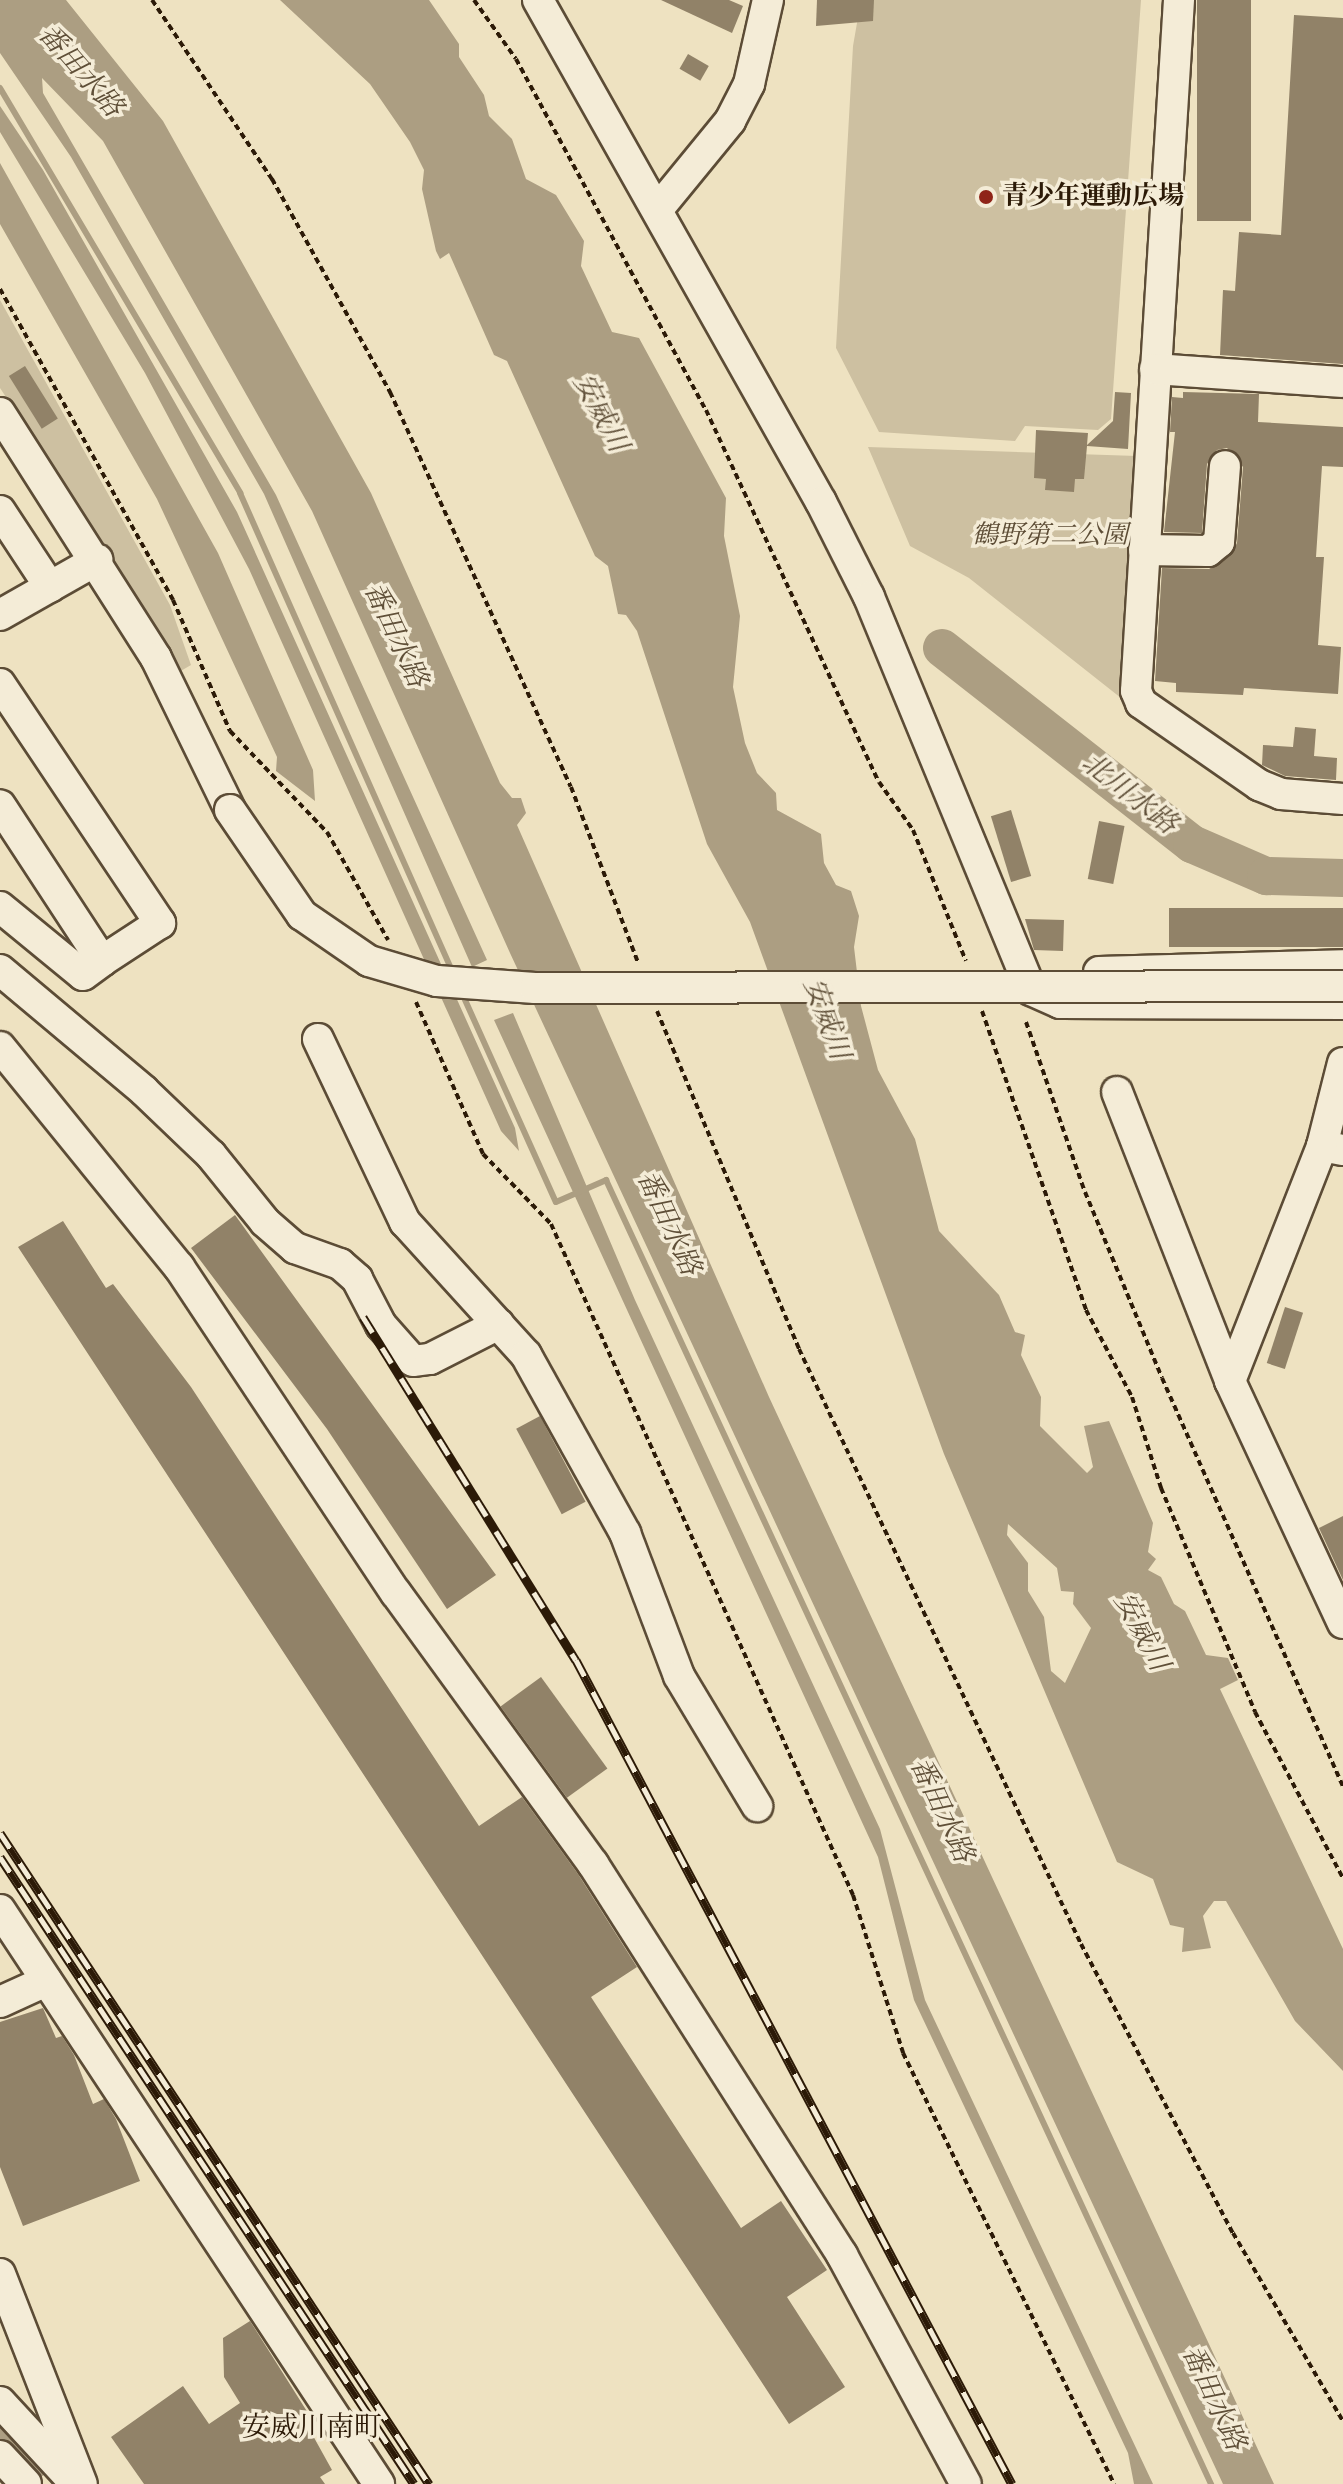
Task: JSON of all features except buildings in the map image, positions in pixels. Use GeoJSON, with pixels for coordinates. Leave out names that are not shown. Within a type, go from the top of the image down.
{"type":"FeatureCollection","features":[{"type":"Feature","properties":{"kind":"street"},"geometry":{"type":"LineString","coordinates":[[538,0],[658,209],[869,597],[1031,990],[1060,1003],[1343,1004]]}},
{"type":"Feature","properties":{"kind":"street"},"geometry":{"type":"LineString","coordinates":[[658,209],[730,121],[749,84],[768,0]]}},
{"type":"Feature","properties":{"kind":"street"},"geometry":{"type":"LineString","coordinates":[[1179,0],[1136,691],[1141,703],[1259,785],[1281,794],[1343,799]]}},
{"type":"Feature","properties":{"kind":"street"},"geometry":{"type":"LineString","coordinates":[[1155,369],[1343,382]]}},
{"type":"Feature","properties":{"kind":"street"},"geometry":{"type":"LineString","coordinates":[[0,413],[97,560],[156,658],[230,810],[302,915],[369,961],[437,981],[535,988],[1343,986]]}},
{"type":"Feature","properties":{"kind":"street"},"geometry":{"type":"LineString","coordinates":[[1144,550],[1208,551],[1219,542],[1225,466]]}},
{"type":"Feature","properties":{"kind":"street"},"geometry":{"type":"LineString","coordinates":[[0,511],[50,587]]}},
{"type":"Feature","properties":{"kind":"street"},"geometry":{"type":"LineString","coordinates":[[0,615],[97,560]]}},
{"type":"Feature","properties":{"kind":"street"},"geometry":{"type":"LineString","coordinates":[[0,684],[160,923],[83,975],[0,907]]}},
{"type":"Feature","properties":{"kind":"street"},"geometry":{"type":"LineString","coordinates":[[0,805],[102,961]]}},
{"type":"Feature","properties":{"kind":"street"},"geometry":{"type":"LineString","coordinates":[[1017,953],[1028,968],[1046,973],[1343,965]]}},
{"type":"Feature","properties":{"kind":"street"},"geometry":{"type":"LineString","coordinates":[[0,970],[144,1091],[211,1155],[265,1222],[295,1248],[340,1264],[357,1279],[381,1325],[413,1361],[430,1359],[499,1324]]}},
{"type":"Feature","properties":{"kind":"street"},"geometry":{"type":"LineString","coordinates":[[318,1039],[405,1222],[526,1355],[625,1533],[679,1676],[757,1806]]}},
{"type":"Feature","properties":{"kind":"street"},"geometry":{"type":"LineString","coordinates":[[0,1047],[179,1267],[396,1593],[593,1864],[842,2255],[966,2484]]}},
{"type":"Feature","properties":{"kind":"street"},"geometry":{"type":"LineString","coordinates":[[1230,1381],[1332,1148],[1343,1063]]}},
{"type":"Feature","properties":{"kind":"street"},"geometry":{"type":"LineString","coordinates":[[1117,1092],[1230,1381],[1343,1623]]}},
{"type":"Feature","properties":{"kind":"street"},"geometry":{"type":"LineString","coordinates":[[0,1910],[379,2484]]}},
{"type":"Feature","properties":{"kind":"street"},"geometry":{"type":"LineString","coordinates":[[0,2002],[46,1981]]}},
{"type":"Feature","properties":{"kind":"street"},"geometry":{"type":"LineString","coordinates":[[0,2274],[79,2484]]}},
{"type":"Feature","properties":{"kind":"street"},"geometry":{"type":"LineString","coordinates":[[0,2402],[79,2484]]}},
{"type":"Feature","properties":{"kind":"street"},"geometry":{"type":"LineString","coordinates":[[0,2456],[26,2484]]}},
{"type":"Feature","properties":{"kind":"path"},"geometry":{"type":"LineString","coordinates":[[152,0],[272,179],[390,392],[571,787],[643,973]]}},
{"type":"Feature","properties":{"kind":"path"},"geometry":{"type":"LineString","coordinates":[[474,0],[516,59],[706,410],[879,782],[913,830],[968,967]]}},
{"type":"Feature","properties":{"kind":"path"},"geometry":{"type":"LineString","coordinates":[[0,289],[173,600],[230,731],[327,832],[393,951]]}},
{"type":"Feature","properties":{"kind":"path"},"geometry":{"type":"LineString","coordinates":[[412,994],[483,1154],[551,1224],[853,1895],[903,2053],[1114,2484]]}},
{"type":"Feature","properties":{"kind":"path"},"geometry":{"type":"LineString","coordinates":[[977,997],[1086,1310],[1132,1397],[1161,1488],[1255,1712],[1343,1878]]}},
{"type":"Feature","properties":{"kind":"path"},"geometry":{"type":"LineString","coordinates":[[654,1002],[799,1349],[1081,1944],[1225,2219],[1343,2421]]}},
{"type":"Feature","properties":{"kind":"path"},"geometry":{"type":"LineString","coordinates":[[1026,1022],[1156,1364],[1343,1787]]}},
{"type":"Feature","properties":{"kind":"green space","name":"青少年運動広場"},"geometry":{"type":"Polygon","coordinates":[[[861,0],[1141,0],[1111,419],[1098,430],[1025,426],[1015,441],[879,432],[836,348],[853,46],[861,0]]]}},
{"type":"Feature","properties":{"kind":"green space"},"geometry":{"type":"Polygon","coordinates":[[[0,300],[170,605],[191,665],[179,672],[125,577],[0,388],[0,300]]]}},
{"type":"Feature","properties":{"kind":"green space","name":"鶴野第二公園"},"geometry":{"type":"Polygon","coordinates":[[[868,447],[1137,456],[1121,698],[969,578],[910,546],[868,447]]]}},
{"type":"Feature","properties":{"kind":"water","name":"番田水路"},"geometry":{"type":"Polygon","coordinates":[[[0,0],[66,0],[163,121],[371,493],[500,783],[512,798],[521,798],[526,813],[517,825],[769,1397],[1274,2484],[1223,2484],[510,953],[312,511],[103,141],[42,78],[43,93],[276,495],[487,960],[472,967],[264,494],[71,157],[0,53],[0,0]]]}},
{"type":"Feature","properties":{"kind":"water","name":"安威川"},"geometry":{"type":"Polygon","coordinates":[[[280,0],[429,0],[459,44],[459,57],[484,95],[489,116],[512,139],[526,179],[556,195],[584,241],[581,266],[612,332],[639,338],[726,498],[724,536],[740,616],[733,687],[745,743],[757,773],[776,793],[777,810],[821,834],[824,863],[836,885],[851,891],[859,916],[854,947],[861,1006],[878,1070],[915,1139],[939,1231],[999,1295],[1015,1332],[1025,1335],[1021,1355],[1041,1397],[1040,1426],[1087,1473],[1093,1467],[1084,1426],[1109,1421],[1153,1523],[1148,1552],[1156,1559],[1148,1570],[1161,1577],[1174,1604],[1185,1611],[1206,1655],[1228,1658],[1238,1680],[1220,1689],[1343,1949],[1343,2071],[1295,2021],[1226,1901],[1214,1901],[1203,1916],[1211,1948],[1182,1952],[1184,1928],[1170,1925],[1153,1879],[1117,1862],[944,1454],[750,922],[707,844],[637,631],[626,615],[618,614],[608,566],[595,556],[507,361],[494,355],[449,253],[440,259],[436,251],[422,189],[424,170],[410,142],[370,84],[280,0]],[[1008,1524],[1007,1535],[1028,1563],[1028,1591],[1044,1617],[1051,1671],[1065,1683],[1091,1628],[1073,1604],[1074,1592],[1061,1591],[1057,1568],[1008,1524]]]}},
{"type":"Feature","properties":{"kind":"water"},"geometry":{"type":"Polygon","coordinates":[[[0,106],[43,170],[237,512],[515,1128],[519,1151],[501,1131],[249,569],[145,373],[0,132],[0,106]]]}},
{"type":"Feature","properties":{"kind":"water"},"geometry":{"type":"Polygon","coordinates":[[[0,163],[218,553],[313,770],[315,801],[276,771],[277,757],[157,499],[0,224],[0,163]]]}},
{"type":"Feature","properties":{"kind":"water"},"geometry":{"type":"Polygon","coordinates":[[[513,1013],[635,1300],[880,1829],[925,2000],[1153,2484],[1134,2484],[1128,2453],[914,2000],[878,1857],[494,1020],[513,1013]]]}},
{"type":"Feature","properties":{"kind":"waterway"},"geometry":{"type":"LineString","coordinates":[[0,88],[240,493],[453,973]]}},
{"type":"Feature","properties":{"kind":"waterway","name":"北川水路"},"geometry":{"type":"LineString","coordinates":[[942,648],[1192,844],[1266,876],[1343,878]]}},
{"type":"Feature","properties":{"kind":"waterway"},"geometry":{"type":"LineString","coordinates":[[461,991],[556,1202],[606,1180],[1211,2484]]}},
{"type":"Feature","properties":{"kind":"waterway"},"geometry":{"type":"LineString","coordinates":[[0,2427],[32,2460]]}},
{"type":"Feature","properties":{"kind":"railway"},"geometry":{"type":"LineString","coordinates":[[363,1317],[576,1660],[1012,2484]]}},
{"type":"Feature","properties":{"kind":"railway"},"geometry":{"type":"LineString","coordinates":[[0,1833],[429,2484]]}},
{"type":"Feature","properties":{"kind":"railway"},"geometry":{"type":"LineString","coordinates":[[0,1857],[414,2484]]}},
{"type":"Feature","properties":{"kind":"place","name":"青少年運動広場"},"geometry":{"type":"Point","coordinates":[986,197]}},
{"type":"Feature","properties":{"kind":"district","name":"安威川南町"},"geometry":{"type":"Point","coordinates":[312,2428]}}]}
